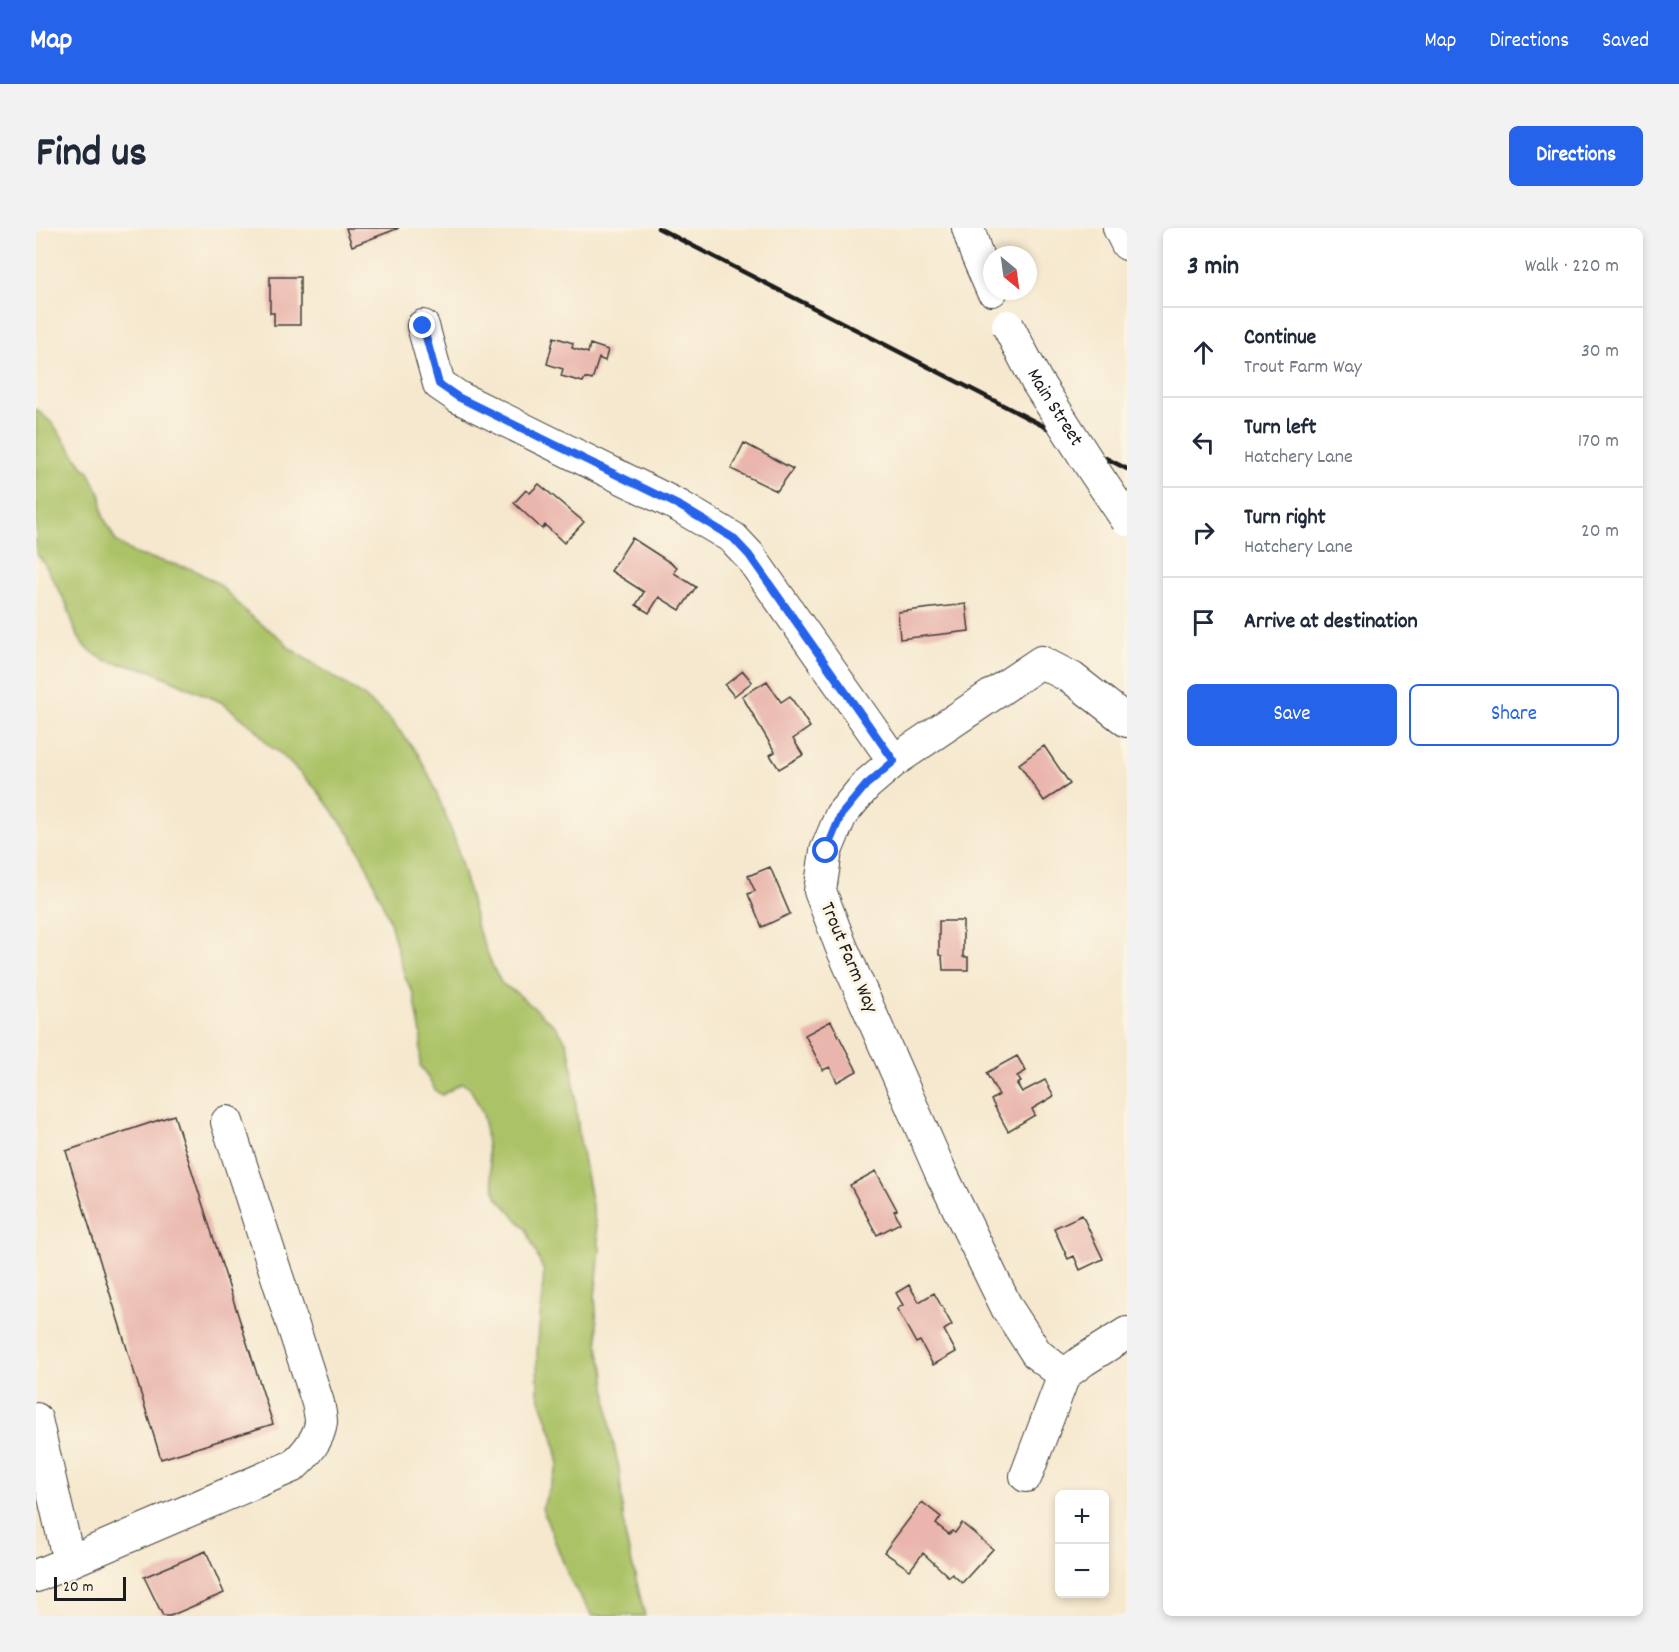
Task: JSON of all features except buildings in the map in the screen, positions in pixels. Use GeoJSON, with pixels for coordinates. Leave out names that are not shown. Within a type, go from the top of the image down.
{"type":"FeatureCollection","features":[{"type":"Feature","properties":{"kind":"street","name":"Main Street"},"geometry":{"type":"LineString","coordinates":[[968,228],[983,270]]}},
{"type":"Feature","properties":{"kind":"street"},"geometry":{"type":"LineString","coordinates":[[1119,228],[1127,244]]}},
{"type":"Feature","properties":{"kind":"street","name":"Main Street"},"geometry":{"type":"LineString","coordinates":[[996,300],[1037,382],[1127,520]]}},
{"type":"Feature","properties":{"kind":"street"},"geometry":{"type":"LineString","coordinates":[[423,326],[439,384],[458,397],[680,506],[733,538],[749,555],[894,761]]}},
{"type":"Feature","properties":{"kind":"street","name":"Trout Farm Way"},"geometry":{"type":"LineString","coordinates":[[1064,1375],[1037,1353],[1007,1308],[942,1174],[841,946],[820,891],[826,851],[841,815],[866,785],[894,761],[1041,662],[1071,678],[1127,721]]}},
{"type":"Feature","properties":{"kind":"street"},"geometry":{"type":"LineString","coordinates":[[36,1576],[293,1466],[309,1450],[316,1436],[321,1422],[318,1403],[226,1122]]}},
{"type":"Feature","properties":{"kind":"street"},"geometry":{"type":"LineString","coordinates":[[1026,1476],[1064,1375],[1127,1333]]}},
{"type":"Feature","properties":{"kind":"street"},"geometry":{"type":"LineString","coordinates":[[36,1419],[69,1562]]}},
{"type":"Feature","properties":{"kind":"green space"},"geometry":{"type":"Polygon","coordinates":[[[36,409],[53,424],[84,468],[88,470],[101,496],[103,516],[116,541],[135,554],[192,569],[219,584],[249,615],[283,640],[289,648],[361,694],[389,718],[418,754],[432,781],[455,840],[475,922],[502,984],[517,993],[556,1027],[566,1041],[571,1058],[579,1135],[600,1249],[595,1297],[599,1353],[604,1368],[611,1433],[619,1468],[625,1535],[645,1616],[592,1616],[570,1580],[542,1508],[559,1464],[553,1436],[538,1393],[537,1353],[544,1272],[526,1229],[497,1197],[491,1174],[483,1114],[470,1088],[462,1083],[442,1095],[436,1091],[420,1065],[421,1034],[414,995],[405,977],[389,919],[366,864],[351,836],[316,789],[280,753],[268,745],[258,731],[221,702],[149,670],[104,660],[85,647],[76,633],[67,605],[43,561],[36,554],[36,409]]]}},
{"type":"Feature","properties":{"kind":"railway"},"geometry":{"type":"LineString","coordinates":[[658,228],[1127,469]]}},
{"type":"Feature","properties":{"kind":"route"},"geometry":{"type":"LineString","coordinates":[[423,326],[439,384],[458,397],[680,506],[733,538],[749,555],[894,761],[866,785],[841,815],[826,851]]}}]}
